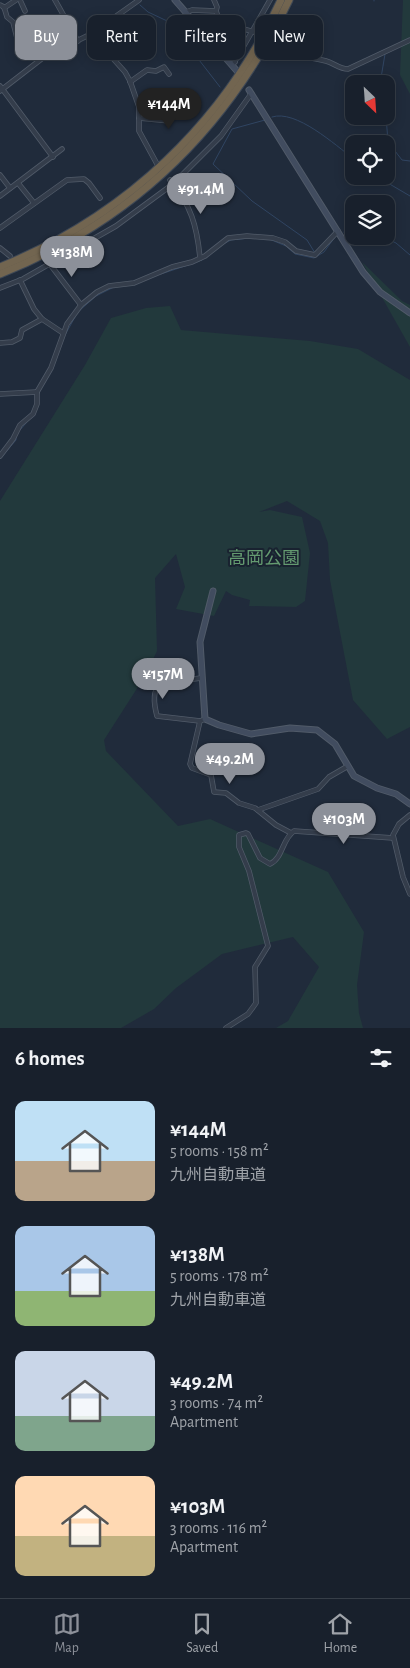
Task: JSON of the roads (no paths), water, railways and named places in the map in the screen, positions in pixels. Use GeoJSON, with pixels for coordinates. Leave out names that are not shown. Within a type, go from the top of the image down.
{"type":"FeatureCollection","features":[{"type":"Feature","properties":{"kind":"highway"},"geometry":{"type":"LineString","coordinates":[[0,267],[46,247],[102,214],[136,189],[185,144],[208,119],[245,67],[282,0]]}},
{"type":"Feature","properties":{"kind":"highway"},"geometry":{"type":"LineString","coordinates":[[0,274],[49,252],[78,236],[126,204],[160,177],[189,149],[235,94],[266,45],[289,0]]}},
{"type":"Feature","properties":{"kind":"street"},"geometry":{"type":"LineString","coordinates":[[15,30],[13,22],[7,17],[2,7],[16,0]]}},
{"type":"Feature","properties":{"kind":"street"},"geometry":{"type":"LineString","coordinates":[[20,0],[26,11]]}},
{"type":"Feature","properties":{"kind":"street"},"geometry":{"type":"LineString","coordinates":[[55,0],[78,41],[87,36]]}},
{"type":"Feature","properties":{"kind":"street"},"geometry":{"type":"LineString","coordinates":[[118,15],[139,0]]}},
{"type":"Feature","properties":{"kind":"street"},"geometry":{"type":"LineString","coordinates":[[175,0],[234,64]]}},
{"type":"Feature","properties":{"kind":"street"},"geometry":{"type":"LineString","coordinates":[[214,0],[217,7],[217,15]]}},
{"type":"Feature","properties":{"kind":"street"},"geometry":{"type":"LineString","coordinates":[[234,64],[270,0]]}},
{"type":"Feature","properties":{"kind":"street"},"geometry":{"type":"LineString","coordinates":[[186,12],[192,10],[216,11]]}},
{"type":"Feature","properties":{"kind":"street"},"geometry":{"type":"LineString","coordinates":[[245,29],[254,31]]}},
{"type":"Feature","properties":{"kind":"street"},"geometry":{"type":"LineString","coordinates":[[320,60],[327,61],[342,69],[348,69],[410,40]]}},
{"type":"Feature","properties":{"kind":"street"},"geometry":{"type":"LineString","coordinates":[[40,60],[1,89],[52,157]]}},
{"type":"Feature","properties":{"kind":"street"},"geometry":{"type":"LineString","coordinates":[[114,60],[125,72],[130,82],[140,108],[139,131],[157,164]]}},
{"type":"Feature","properties":{"kind":"street"},"geometry":{"type":"LineString","coordinates":[[233,60],[236,72]]}},
{"type":"Feature","properties":{"kind":"street"},"geometry":{"type":"LineString","coordinates":[[130,82],[147,70],[156,71],[164,67],[169,74]]}},
{"type":"Feature","properties":{"kind":"street"},"geometry":{"type":"LineString","coordinates":[[0,288],[21,280],[116,226],[171,182],[221,136],[250,92],[362,272],[372,284],[410,313]]}},
{"type":"Feature","properties":{"kind":"street"},"geometry":{"type":"LineString","coordinates":[[139,118],[170,121],[173,114],[170,102],[178,98]]}},
{"type":"Feature","properties":{"kind":"street"},"geometry":{"type":"LineString","coordinates":[[0,196],[62,149]]}},
{"type":"Feature","properties":{"kind":"street"},"geometry":{"type":"LineString","coordinates":[[0,175],[10,188]]}},
{"type":"Feature","properties":{"kind":"street"},"geometry":{"type":"LineString","coordinates":[[0,228],[67,180],[84,179],[100,198]]}},
{"type":"Feature","properties":{"kind":"street"},"geometry":{"type":"LineString","coordinates":[[171,182],[184,198],[191,212],[200,258]]}},
{"type":"Feature","properties":{"kind":"street"},"geometry":{"type":"LineString","coordinates":[[18,183],[34,203]]}},
{"type":"Feature","properties":{"kind":"street"},"geometry":{"type":"LineString","coordinates":[[0,456],[20,426],[33,414],[37,404],[37,392],[52,368],[63,333],[81,305],[109,286],[134,283],[200,258],[228,238],[247,236],[273,238],[285,242],[296,252],[317,254],[333,234],[338,231]]}},
{"type":"Feature","properties":{"kind":"street"},"geometry":{"type":"LineString","coordinates":[[0,248],[10,256]]}},
{"type":"Feature","properties":{"kind":"street"},"geometry":{"type":"LineString","coordinates":[[49,264],[81,305]]}},
{"type":"Feature","properties":{"kind":"street"},"geometry":{"type":"LineString","coordinates":[[20,274],[34,309],[42,319],[63,333]]}},
{"type":"Feature","properties":{"kind":"street"},"geometry":{"type":"LineString","coordinates":[[0,343],[12,342],[20,338],[22,330],[42,319]]}},
{"type":"Feature","properties":{"kind":"street"},"geometry":{"type":"LineString","coordinates":[[0,394],[37,392]]}},
{"type":"Feature","properties":{"kind":"street"},"geometry":{"type":"LineString","coordinates":[[0,446],[7,447]]}},
{"type":"Feature","properties":{"kind":"street"},"geometry":{"type":"LineString","coordinates":[[213,591],[200,642],[203,720],[190,764],[192,768],[211,775],[214,792],[226,793],[239,803],[258,810],[276,825],[291,833]]}},
{"type":"Feature","properties":{"kind":"street"},"geometry":{"type":"LineString","coordinates":[[201,678],[160,683],[154,689],[153,694],[157,716],[203,720],[251,734],[290,728],[317,730],[335,744],[354,776],[366,783],[396,794],[410,804]]}},
{"type":"Feature","properties":{"kind":"street"},"geometry":{"type":"LineString","coordinates":[[258,810],[318,789],[329,777],[348,766]]}},
{"type":"Feature","properties":{"kind":"street"},"geometry":{"type":"LineString","coordinates":[[410,815],[395,830],[393,838],[403,877],[410,894]]}},
{"type":"Feature","properties":{"kind":"street"},"geometry":{"type":"LineString","coordinates":[[226,1028],[248,1014],[256,1003],[255,967],[268,946],[238,838],[242,833],[248,834],[260,858],[270,864],[276,860],[291,833],[297,831],[355,837],[393,838]]}},
{"type":"Feature","properties":{"kind":"waterway"},"geometry":{"type":"LineString","coordinates":[[140,5],[148,12],[180,27],[189,38],[196,56],[220,87]]}},
{"type":"Feature","properties":{"kind":"waterway"},"geometry":{"type":"LineString","coordinates":[[382,75],[385,54]]}},
{"type":"Feature","properties":{"kind":"waterway"},"geometry":{"type":"LineString","coordinates":[[272,117],[282,116],[303,123],[326,137],[345,152]]}},
{"type":"Feature","properties":{"kind":"waterway"},"geometry":{"type":"LineString","coordinates":[[265,120],[232,129],[213,164],[252,201],[307,240],[315,253]]}},
{"type":"Feature","properties":{"kind":"waterway"},"geometry":{"type":"LineString","coordinates":[[387,125],[388,142],[402,160],[410,161]]}},
{"type":"Feature","properties":{"kind":"waterway"},"geometry":{"type":"LineString","coordinates":[[391,185],[410,196]]}},
{"type":"Feature","properties":{"kind":"waterway"},"geometry":{"type":"LineString","coordinates":[[269,239],[286,246],[295,254],[314,258],[324,252],[335,237]]}},
{"type":"Feature","properties":{"kind":"waterway"},"geometry":{"type":"LineString","coordinates":[[223,244],[231,240],[250,238]]}},
{"type":"Feature","properties":{"kind":"waterway"},"geometry":{"type":"LineString","coordinates":[[395,243],[410,255]]}},
{"type":"Feature","properties":{"kind":"waterway"},"geometry":{"type":"LineString","coordinates":[[194,263],[202,260]]}},
{"type":"Feature","properties":{"kind":"waterway"},"geometry":{"type":"LineString","coordinates":[[161,274],[188,265]]}},
{"type":"Feature","properties":{"kind":"waterway"},"geometry":{"type":"LineString","coordinates":[[79,311],[96,296],[114,287]]}},
{"type":"Feature","properties":{"kind":"waterway"},"geometry":{"type":"LineString","coordinates":[[65,335],[75,317]]}},
{"type":"Feature","properties":{"kind":"waterway"},"geometry":{"type":"LineString","coordinates":[[20,430],[27,422]]}},
{"type":"Feature","properties":{"kind":"waterway"},"geometry":{"type":"LineString","coordinates":[[0,459],[16,440],[16,436]]}},
{"type":"Feature","properties":{"kind":"park label","name":"高岡公園"},"geometry":{"type":"Point","coordinates":[264,558]}}]}
